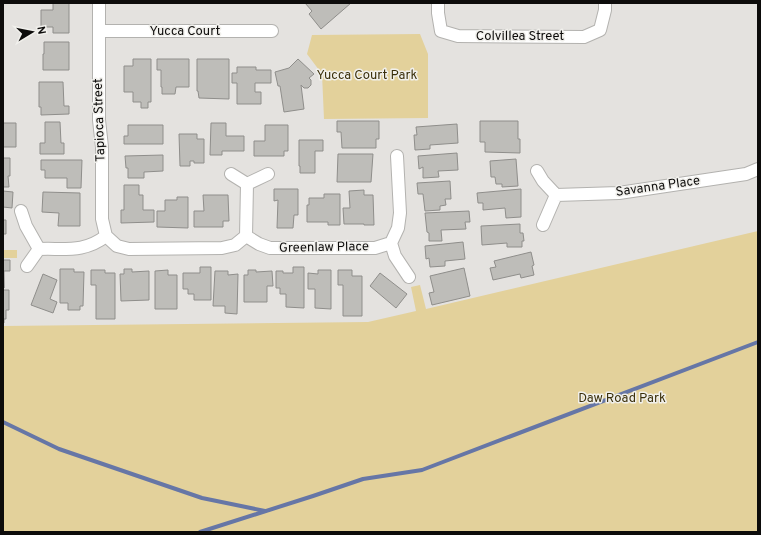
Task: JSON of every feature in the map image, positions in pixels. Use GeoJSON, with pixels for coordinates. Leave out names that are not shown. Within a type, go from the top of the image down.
{"type":"FeatureCollection","features":[{"type":"Feature","properties":{"kind":"street","name":"Tapioca Street"},"geometry":{"type":"LineString","coordinates":[[99,3],[99,120],[102,146],[102,219],[106,236]]}},
{"type":"Feature","properties":{"kind":"street","name":"Colvillea Street"},"geometry":{"type":"LineString","coordinates":[[438,3],[441,31],[458,36],[584,37],[600,30],[605,10],[605,3]]}},
{"type":"Feature","properties":{"kind":"street","name":"Yucca Court"},"geometry":{"type":"LineString","coordinates":[[99,31],[272,31]]}},
{"type":"Feature","properties":{"kind":"street"},"geometry":{"type":"LineString","coordinates":[[397,156],[400,213],[398,228],[391,243],[395,256],[409,278]]}},
{"type":"Feature","properties":{"kind":"street","name":"Savanna Place"},"geometry":{"type":"LineString","coordinates":[[556,195],[619,193],[644,190],[746,174],[758,169]]}},
{"type":"Feature","properties":{"kind":"street"},"geometry":{"type":"LineString","coordinates":[[537,171],[543,181],[556,195],[543,225]]}},
{"type":"Feature","properties":{"kind":"street"},"geometry":{"type":"LineString","coordinates":[[231,174],[247,184]]}},
{"type":"Feature","properties":{"kind":"street"},"geometry":{"type":"LineString","coordinates":[[247,184],[268,174]]}},
{"type":"Feature","properties":{"kind":"street"},"geometry":{"type":"LineString","coordinates":[[39,249],[83,248],[96,243],[106,236],[117,246],[129,249],[222,248],[235,245],[246,236],[247,184]]}},
{"type":"Feature","properties":{"kind":"street"},"geometry":{"type":"LineString","coordinates":[[21,211],[26,226],[39,249]]}},
{"type":"Feature","properties":{"kind":"street","name":"Greenlaw Place"},"geometry":{"type":"LineString","coordinates":[[246,236],[259,244],[270,248],[375,248],[391,243]]}},
{"type":"Feature","properties":{"kind":"street"},"geometry":{"type":"LineString","coordinates":[[27,266],[39,249]]}},
{"type":"Feature","properties":{"kind":"green space","name":"Yucca Court Park"},"geometry":{"type":"Polygon","coordinates":[[[420,34],[428,54],[428,118],[324,119],[322,74],[307,54],[312,35],[420,34]]]}},
{"type":"Feature","properties":{"kind":"green space","name":"Daw Road Park"},"geometry":{"type":"Polygon","coordinates":[[[758,231],[758,532],[3,532],[3,326],[368,322],[416,311],[411,287],[420,285],[426,309],[758,231]]]}},
{"type":"Feature","properties":{"kind":"green space"},"geometry":{"type":"Polygon","coordinates":[[[3,250],[17,250],[17,258],[3,258],[3,250]]]}},
{"type":"Feature","properties":{"kind":"building"},"geometry":{"type":"Polygon","coordinates":[[[53,3],[69,3],[69,33],[53,33],[53,27],[41,27],[41,10],[53,10],[53,3]]]}},
{"type":"Feature","properties":{"kind":"building"},"geometry":{"type":"Polygon","coordinates":[[[305,3],[351,3],[321,29],[309,14],[312,11],[305,3]]]}},
{"type":"Feature","properties":{"kind":"building"},"geometry":{"type":"Polygon","coordinates":[[[44,42],[69,42],[69,70],[43,70],[44,42]]]}},
{"type":"Feature","properties":{"kind":"building"},"geometry":{"type":"Polygon","coordinates":[[[133,59],[151,59],[151,102],[148,102],[148,108],[141,108],[141,102],[133,102],[133,92],[124,92],[124,66],[133,66],[133,59]]]}},
{"type":"Feature","properties":{"kind":"building"},"geometry":{"type":"Polygon","coordinates":[[[157,59],[189,59],[189,87],[176,87],[175,94],[162,94],[161,70],[157,70],[157,59]]]}},
{"type":"Feature","properties":{"kind":"building"},"geometry":{"type":"Polygon","coordinates":[[[197,59],[229,59],[229,99],[199,98],[197,91],[197,59]]]}},
{"type":"Feature","properties":{"kind":"building"},"geometry":{"type":"Polygon","coordinates":[[[298,59],[314,74],[309,78],[311,80],[311,85],[308,88],[304,88],[301,85],[304,109],[284,112],[280,86],[278,86],[275,72],[289,68],[298,59]]]}},
{"type":"Feature","properties":{"kind":"building"},"geometry":{"type":"Polygon","coordinates":[[[237,67],[256,67],[256,70],[271,70],[271,83],[255,83],[255,92],[261,92],[261,104],[237,104],[237,83],[232,83],[232,73],[237,73],[237,67]]]}},
{"type":"Feature","properties":{"kind":"building"},"geometry":{"type":"Polygon","coordinates":[[[39,82],[63,82],[64,106],[69,106],[69,114],[41,115],[41,107],[39,107],[39,82]]]}},
{"type":"Feature","properties":{"kind":"building"},"geometry":{"type":"Polygon","coordinates":[[[337,121],[379,121],[379,139],[376,139],[376,148],[342,148],[341,132],[337,132],[337,121]]]}},
{"type":"Feature","properties":{"kind":"building"},"geometry":{"type":"Polygon","coordinates":[[[480,121],[518,121],[520,153],[485,152],[485,142],[480,142],[480,121]]]}},
{"type":"Feature","properties":{"kind":"building"},"geometry":{"type":"Polygon","coordinates":[[[45,122],[60,122],[61,143],[64,143],[64,154],[40,154],[40,143],[45,143],[45,122]]]}},
{"type":"Feature","properties":{"kind":"building"},"geometry":{"type":"Polygon","coordinates":[[[3,123],[16,123],[16,147],[3,147],[3,123]]]}},
{"type":"Feature","properties":{"kind":"building"},"geometry":{"type":"Polygon","coordinates":[[[211,123],[226,123],[226,136],[244,136],[244,151],[222,151],[222,155],[210,155],[211,123]]]}},
{"type":"Feature","properties":{"kind":"building"},"geometry":{"type":"Polygon","coordinates":[[[457,124],[458,143],[430,145],[430,149],[415,150],[414,135],[417,135],[416,127],[457,124]]]}},
{"type":"Feature","properties":{"kind":"building"},"geometry":{"type":"Polygon","coordinates":[[[128,125],[163,125],[163,144],[124,144],[124,136],[128,136],[128,125]]]}},
{"type":"Feature","properties":{"kind":"building"},"geometry":{"type":"Polygon","coordinates":[[[265,125],[288,125],[288,151],[284,151],[284,156],[254,156],[254,141],[265,141],[265,125]]]}},
{"type":"Feature","properties":{"kind":"building"},"geometry":{"type":"Polygon","coordinates":[[[179,134],[197,134],[197,139],[204,139],[204,163],[194,163],[194,161],[190,161],[190,166],[180,166],[179,134]]]}},
{"type":"Feature","properties":{"kind":"building"},"geometry":{"type":"Polygon","coordinates":[[[299,140],[323,140],[323,151],[315,151],[315,173],[300,173],[299,140]]]}},
{"type":"Feature","properties":{"kind":"building"},"geometry":{"type":"Polygon","coordinates":[[[457,153],[458,170],[438,171],[439,177],[423,178],[423,167],[419,169],[418,156],[457,153]]]}},
{"type":"Feature","properties":{"kind":"building"},"geometry":{"type":"Polygon","coordinates":[[[338,154],[373,154],[371,182],[337,182],[338,154]]]}},
{"type":"Feature","properties":{"kind":"building"},"geometry":{"type":"Polygon","coordinates":[[[163,155],[163,171],[144,172],[144,178],[128,178],[128,168],[126,168],[125,156],[163,155]]]}},
{"type":"Feature","properties":{"kind":"building"},"geometry":{"type":"Polygon","coordinates":[[[3,158],[10,158],[10,176],[8,176],[9,187],[3,187],[3,158]]]}},
{"type":"Feature","properties":{"kind":"building"},"geometry":{"type":"Polygon","coordinates":[[[516,159],[518,186],[502,187],[502,184],[496,184],[495,177],[491,177],[490,161],[516,159]]]}},
{"type":"Feature","properties":{"kind":"building"},"geometry":{"type":"Polygon","coordinates":[[[41,160],[82,160],[81,188],[67,188],[67,178],[45,178],[45,170],[41,170],[41,160]]]}},
{"type":"Feature","properties":{"kind":"building"},"geometry":{"type":"Polygon","coordinates":[[[450,181],[451,199],[445,199],[446,205],[440,206],[440,210],[425,211],[423,194],[418,194],[417,183],[450,181]]]}},
{"type":"Feature","properties":{"kind":"building"},"geometry":{"type":"Polygon","coordinates":[[[124,185],[139,185],[139,195],[143,195],[143,210],[154,210],[154,222],[121,223],[121,210],[124,210],[124,185]]]}},
{"type":"Feature","properties":{"kind":"building"},"geometry":{"type":"Polygon","coordinates":[[[274,189],[298,189],[298,215],[294,215],[293,228],[277,228],[278,200],[274,201],[274,189]]]}},
{"type":"Feature","properties":{"kind":"building"},"geometry":{"type":"Polygon","coordinates":[[[521,189],[521,217],[506,218],[505,208],[483,210],[483,203],[478,203],[477,193],[521,189]]]}},
{"type":"Feature","properties":{"kind":"building"},"geometry":{"type":"Polygon","coordinates":[[[364,190],[364,195],[373,195],[374,225],[344,224],[343,208],[350,208],[349,191],[364,190]]]}},
{"type":"Feature","properties":{"kind":"building"},"geometry":{"type":"Polygon","coordinates":[[[3,191],[13,192],[12,208],[3,207],[3,191]]]}},
{"type":"Feature","properties":{"kind":"building"},"geometry":{"type":"Polygon","coordinates":[[[43,192],[80,193],[80,226],[58,226],[59,213],[42,212],[43,192]]]}},
{"type":"Feature","properties":{"kind":"building"},"geometry":{"type":"Polygon","coordinates":[[[324,194],[340,194],[340,225],[328,225],[328,222],[307,222],[307,205],[309,205],[309,198],[324,198],[324,194]]]}},
{"type":"Feature","properties":{"kind":"building"},"geometry":{"type":"Polygon","coordinates":[[[203,195],[228,195],[229,221],[223,221],[223,227],[194,227],[194,211],[204,211],[203,195]]]}},
{"type":"Feature","properties":{"kind":"building"},"geometry":{"type":"Polygon","coordinates":[[[177,197],[188,197],[188,228],[157,227],[157,211],[165,211],[165,200],[177,200],[177,197]]]}},
{"type":"Feature","properties":{"kind":"building"},"geometry":{"type":"Polygon","coordinates":[[[469,211],[470,222],[465,222],[466,229],[441,230],[442,241],[429,241],[425,213],[469,211]]]}},
{"type":"Feature","properties":{"kind":"building"},"geometry":{"type":"Polygon","coordinates":[[[3,220],[6,220],[6,234],[3,234],[3,220]]]}},
{"type":"Feature","properties":{"kind":"building"},"geometry":{"type":"Polygon","coordinates":[[[520,224],[520,233],[523,233],[524,241],[522,241],[522,247],[507,247],[507,243],[482,245],[481,226],[520,224]]]}},
{"type":"Feature","properties":{"kind":"building"},"geometry":{"type":"Polygon","coordinates":[[[463,242],[465,259],[445,261],[445,266],[430,267],[429,258],[426,259],[425,246],[463,242]]]}},
{"type":"Feature","properties":{"kind":"building"},"geometry":{"type":"Polygon","coordinates":[[[531,252],[534,265],[532,266],[534,275],[521,278],[520,274],[493,280],[490,268],[496,267],[494,261],[531,252]]]}},
{"type":"Feature","properties":{"kind":"building"},"geometry":{"type":"Polygon","coordinates":[[[3,260],[10,260],[10,271],[4,271],[4,288],[3,260]]]}},
{"type":"Feature","properties":{"kind":"building"},"geometry":{"type":"Polygon","coordinates":[[[200,267],[211,267],[211,300],[194,300],[194,294],[188,294],[188,289],[183,289],[183,273],[200,273],[200,267]]]}},
{"type":"Feature","properties":{"kind":"building"},"geometry":{"type":"Polygon","coordinates":[[[293,267],[304,267],[304,308],[286,307],[286,294],[280,294],[280,288],[276,288],[276,271],[293,273],[293,267]]]}},
{"type":"Feature","properties":{"kind":"building"},"geometry":{"type":"Polygon","coordinates":[[[464,268],[470,296],[432,305],[429,293],[434,292],[430,276],[464,268]]]}},
{"type":"Feature","properties":{"kind":"building"},"geometry":{"type":"Polygon","coordinates":[[[60,269],[74,269],[74,272],[84,272],[83,306],[80,306],[80,310],[68,310],[68,303],[60,303],[60,269]]]}},
{"type":"Feature","properties":{"kind":"building"},"geometry":{"type":"Polygon","coordinates":[[[124,269],[132,269],[132,272],[149,271],[149,300],[121,301],[120,274],[124,274],[124,269]]]}},
{"type":"Feature","properties":{"kind":"building"},"geometry":{"type":"Polygon","coordinates":[[[91,270],[105,270],[105,273],[115,273],[115,319],[96,319],[96,285],[91,285],[91,270]]]}},
{"type":"Feature","properties":{"kind":"building"},"geometry":{"type":"Polygon","coordinates":[[[168,270],[168,275],[177,275],[177,309],[155,309],[155,271],[168,270]]]}},
{"type":"Feature","properties":{"kind":"building"},"geometry":{"type":"Polygon","coordinates":[[[248,270],[256,270],[256,272],[272,271],[273,286],[267,286],[267,302],[244,302],[244,275],[248,275],[248,270]]]}},
{"type":"Feature","properties":{"kind":"building"},"geometry":{"type":"Polygon","coordinates":[[[318,270],[331,270],[331,309],[315,308],[315,289],[308,289],[308,273],[318,274],[318,270]]]}},
{"type":"Feature","properties":{"kind":"building"},"geometry":{"type":"Polygon","coordinates":[[[338,270],[352,270],[352,276],[362,276],[362,316],[343,316],[343,285],[338,285],[338,270]]]}},
{"type":"Feature","properties":{"kind":"building"},"geometry":{"type":"Polygon","coordinates":[[[215,271],[228,271],[228,275],[238,274],[237,314],[225,313],[225,306],[213,306],[215,271]]]}},
{"type":"Feature","properties":{"kind":"building"},"geometry":{"type":"Polygon","coordinates":[[[380,273],[407,294],[396,308],[370,286],[380,273]]]}},
{"type":"Feature","properties":{"kind":"building"},"geometry":{"type":"Polygon","coordinates":[[[43,274],[57,280],[50,299],[57,302],[53,313],[31,305],[43,274]]]}},
{"type":"Feature","properties":{"kind":"building"},"geometry":{"type":"Polygon","coordinates":[[[3,290],[9,290],[9,310],[6,310],[6,319],[4,319],[4,323],[3,323],[3,290]]]}},
{"type":"Feature","properties":{"kind":"waterway"},"geometry":{"type":"LineString","coordinates":[[200,532],[363,479],[422,470],[758,342]]}},
{"type":"Feature","properties":{"kind":"waterway"},"geometry":{"type":"LineString","coordinates":[[3,422],[59,449],[202,498],[265,511]]}}]}
